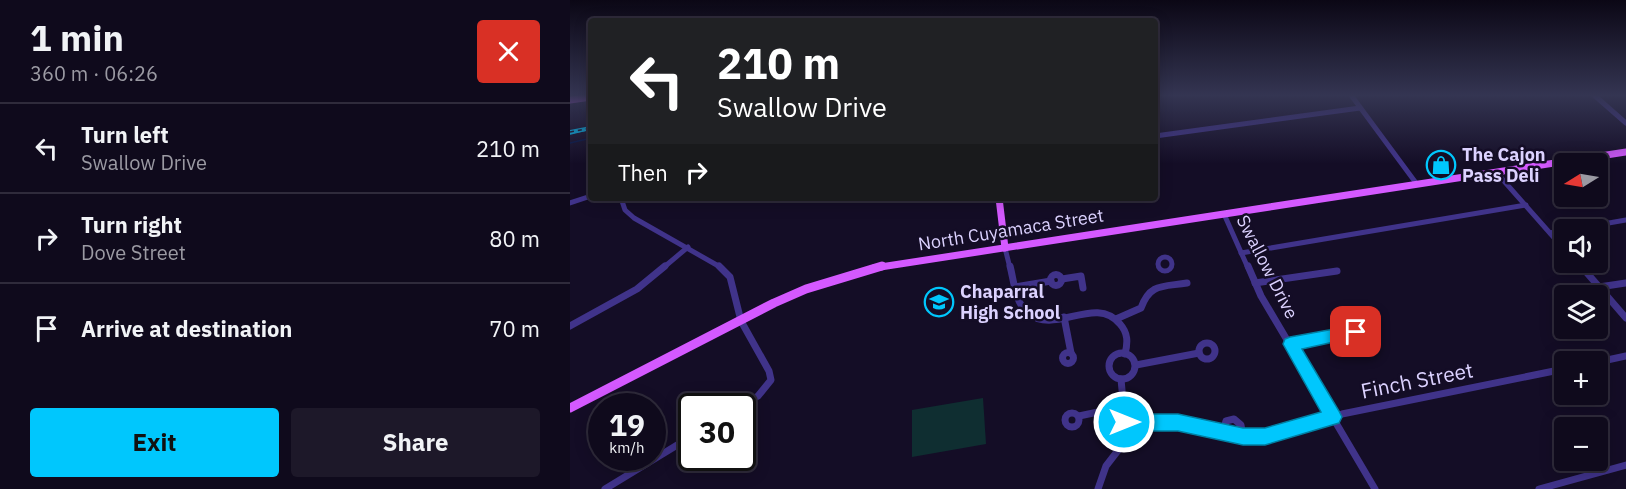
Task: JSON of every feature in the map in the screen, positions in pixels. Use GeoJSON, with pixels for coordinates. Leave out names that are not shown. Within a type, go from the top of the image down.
{"type":"FeatureCollection","features":[{"type":"Feature","properties":{"kind":"main road","name":"North Cuyamaca Street"},"geometry":{"type":"LineString","coordinates":[[570,408],[806,289],[876,267],[1626,152]]}},
{"type":"Feature","properties":{"kind":"main road"},"geometry":{"type":"LineString","coordinates":[[999,201],[1005,248]]}},
{"type":"Feature","properties":{"kind":"street"},"geometry":{"type":"LineString","coordinates":[[1158,136],[1288,118]]}},
{"type":"Feature","properties":{"kind":"street"},"geometry":{"type":"LineString","coordinates":[[1367,118],[1416,183]]}},
{"type":"Feature","properties":{"kind":"street"},"geometry":{"type":"LineString","coordinates":[[1496,172],[1554,237]]}},
{"type":"Feature","properties":{"kind":"street"},"geometry":{"type":"LineString","coordinates":[[570,203],[588,197]]}},
{"type":"Feature","properties":{"kind":"street"},"geometry":{"type":"LineString","coordinates":[[622,201],[625,210],[634,218],[721,267],[730,277],[741,321],[769,371],[771,380],[756,397]]}},
{"type":"Feature","properties":{"kind":"street"},"geometry":{"type":"LineString","coordinates":[[1241,253],[1526,206]]}},
{"type":"Feature","properties":{"kind":"street","name":"Swallow Drive"},"geometry":{"type":"LineString","coordinates":[[1224,214],[1255,283],[1375,489]]}},
{"type":"Feature","properties":{"kind":"street"},"geometry":{"type":"LineString","coordinates":[[1608,223],[1626,220]]}},
{"type":"Feature","properties":{"kind":"street"},"geometry":{"type":"LineString","coordinates":[[1550,232],[1554,232]]}},
{"type":"Feature","properties":{"kind":"street"},"geometry":{"type":"LineString","coordinates":[[570,326],[637,289],[688,247]]}},
{"type":"Feature","properties":{"kind":"street"},"geometry":{"type":"LineString","coordinates":[[1005,248],[1019,302],[1030,316],[1045,320],[1096,312],[1116,319],[1128,338],[1125,354]]}},
{"type":"Feature","properties":{"kind":"street"},"geometry":{"type":"LineString","coordinates":[[1167,270],[1172,285]]}},
{"type":"Feature","properties":{"kind":"street"},"geometry":{"type":"LineString","coordinates":[[1255,283],[1336,271]]}},
{"type":"Feature","properties":{"kind":"street"},"geometry":{"type":"LineString","coordinates":[[1587,273],[1597,285]]}},
{"type":"Feature","properties":{"kind":"street"},"geometry":{"type":"LineString","coordinates":[[1015,287],[1051,281],[1056,275],[1062,279],[1081,276],[1083,288]]}},
{"type":"Feature","properties":{"kind":"street"},"geometry":{"type":"LineString","coordinates":[[1116,319],[1141,308],[1146,294],[1153,289],[1187,282]]}},
{"type":"Feature","properties":{"kind":"street"},"geometry":{"type":"LineString","coordinates":[[1608,286],[1626,283]]}},
{"type":"Feature","properties":{"kind":"street"},"geometry":{"type":"LineString","coordinates":[[1608,297],[1626,318]]}},
{"type":"Feature","properties":{"kind":"street"},"geometry":{"type":"LineString","coordinates":[[1064,317],[1071,353]]}},
{"type":"Feature","properties":{"kind":"street"},"geometry":{"type":"LineString","coordinates":[[1290,344],[1356,332],[1375,331]]}},
{"type":"Feature","properties":{"kind":"street"},"geometry":{"type":"LineString","coordinates":[[1136,364],[1199,353]]}},
{"type":"Feature","properties":{"kind":"street"},"geometry":{"type":"LineString","coordinates":[[1125,354],[1136,364],[1133,375],[1121,379],[1110,372],[1108,364],[1112,357],[1125,354]]}},
{"type":"Feature","properties":{"kind":"street"},"geometry":{"type":"LineString","coordinates":[[1608,360],[1626,356]]}},
{"type":"Feature","properties":{"kind":"street","name":"Finch Street"},"geometry":{"type":"LineString","coordinates":[[1124,422],[1178,422],[1243,437],[1265,436],[1333,417],[1554,371]]}},
{"type":"Feature","properties":{"kind":"street"},"geometry":{"type":"LineString","coordinates":[[1098,489],[1106,466],[1123,444],[1126,434],[1121,379]]}},
{"type":"Feature","properties":{"kind":"street"},"geometry":{"type":"LineString","coordinates":[[1078,416],[1122,406]]}},
{"type":"Feature","properties":{"kind":"street"},"geometry":{"type":"LineString","coordinates":[[1223,432],[1226,421],[1234,419],[1241,425],[1243,437]]}},
{"type":"Feature","properties":{"kind":"street"},"geometry":{"type":"LineString","coordinates":[[604,489],[678,444]]}},
{"type":"Feature","properties":{"kind":"street"},"geometry":{"type":"LineString","coordinates":[[1539,489],[1626,465]]}},
{"type":"Feature","properties":{"kind":"green space"},"geometry":{"type":"Polygon","coordinates":[[[983,398],[986,444],[912,457],[912,410],[983,398]]]}},
{"type":"Feature","properties":{"kind":"waterway"},"geometry":{"type":"LineString","coordinates":[[570,143],[588,139]]}},
{"type":"Feature","properties":{"kind":"tram line"},"geometry":{"type":"LineString","coordinates":[[570,134],[588,130]]}},
{"type":"Feature","properties":{"kind":"railway"},"geometry":{"type":"LineString","coordinates":[[570,132],[588,129]]}},
{"type":"Feature","properties":{"kind":"place","name":"The Cajon Pass Deli"},"geometry":{"type":"Point","coordinates":[1441,165]}},
{"type":"Feature","properties":{"kind":"place","name":"Chaparral High School"},"geometry":{"type":"Point","coordinates":[939,302]}},
{"type":"Feature","properties":{"kind":"route"},"geometry":{"type":"LineString","coordinates":[[1124,422],[1178,422],[1243,437],[1265,436],[1333,417],[1290,344],[1356,332]]}}]}
